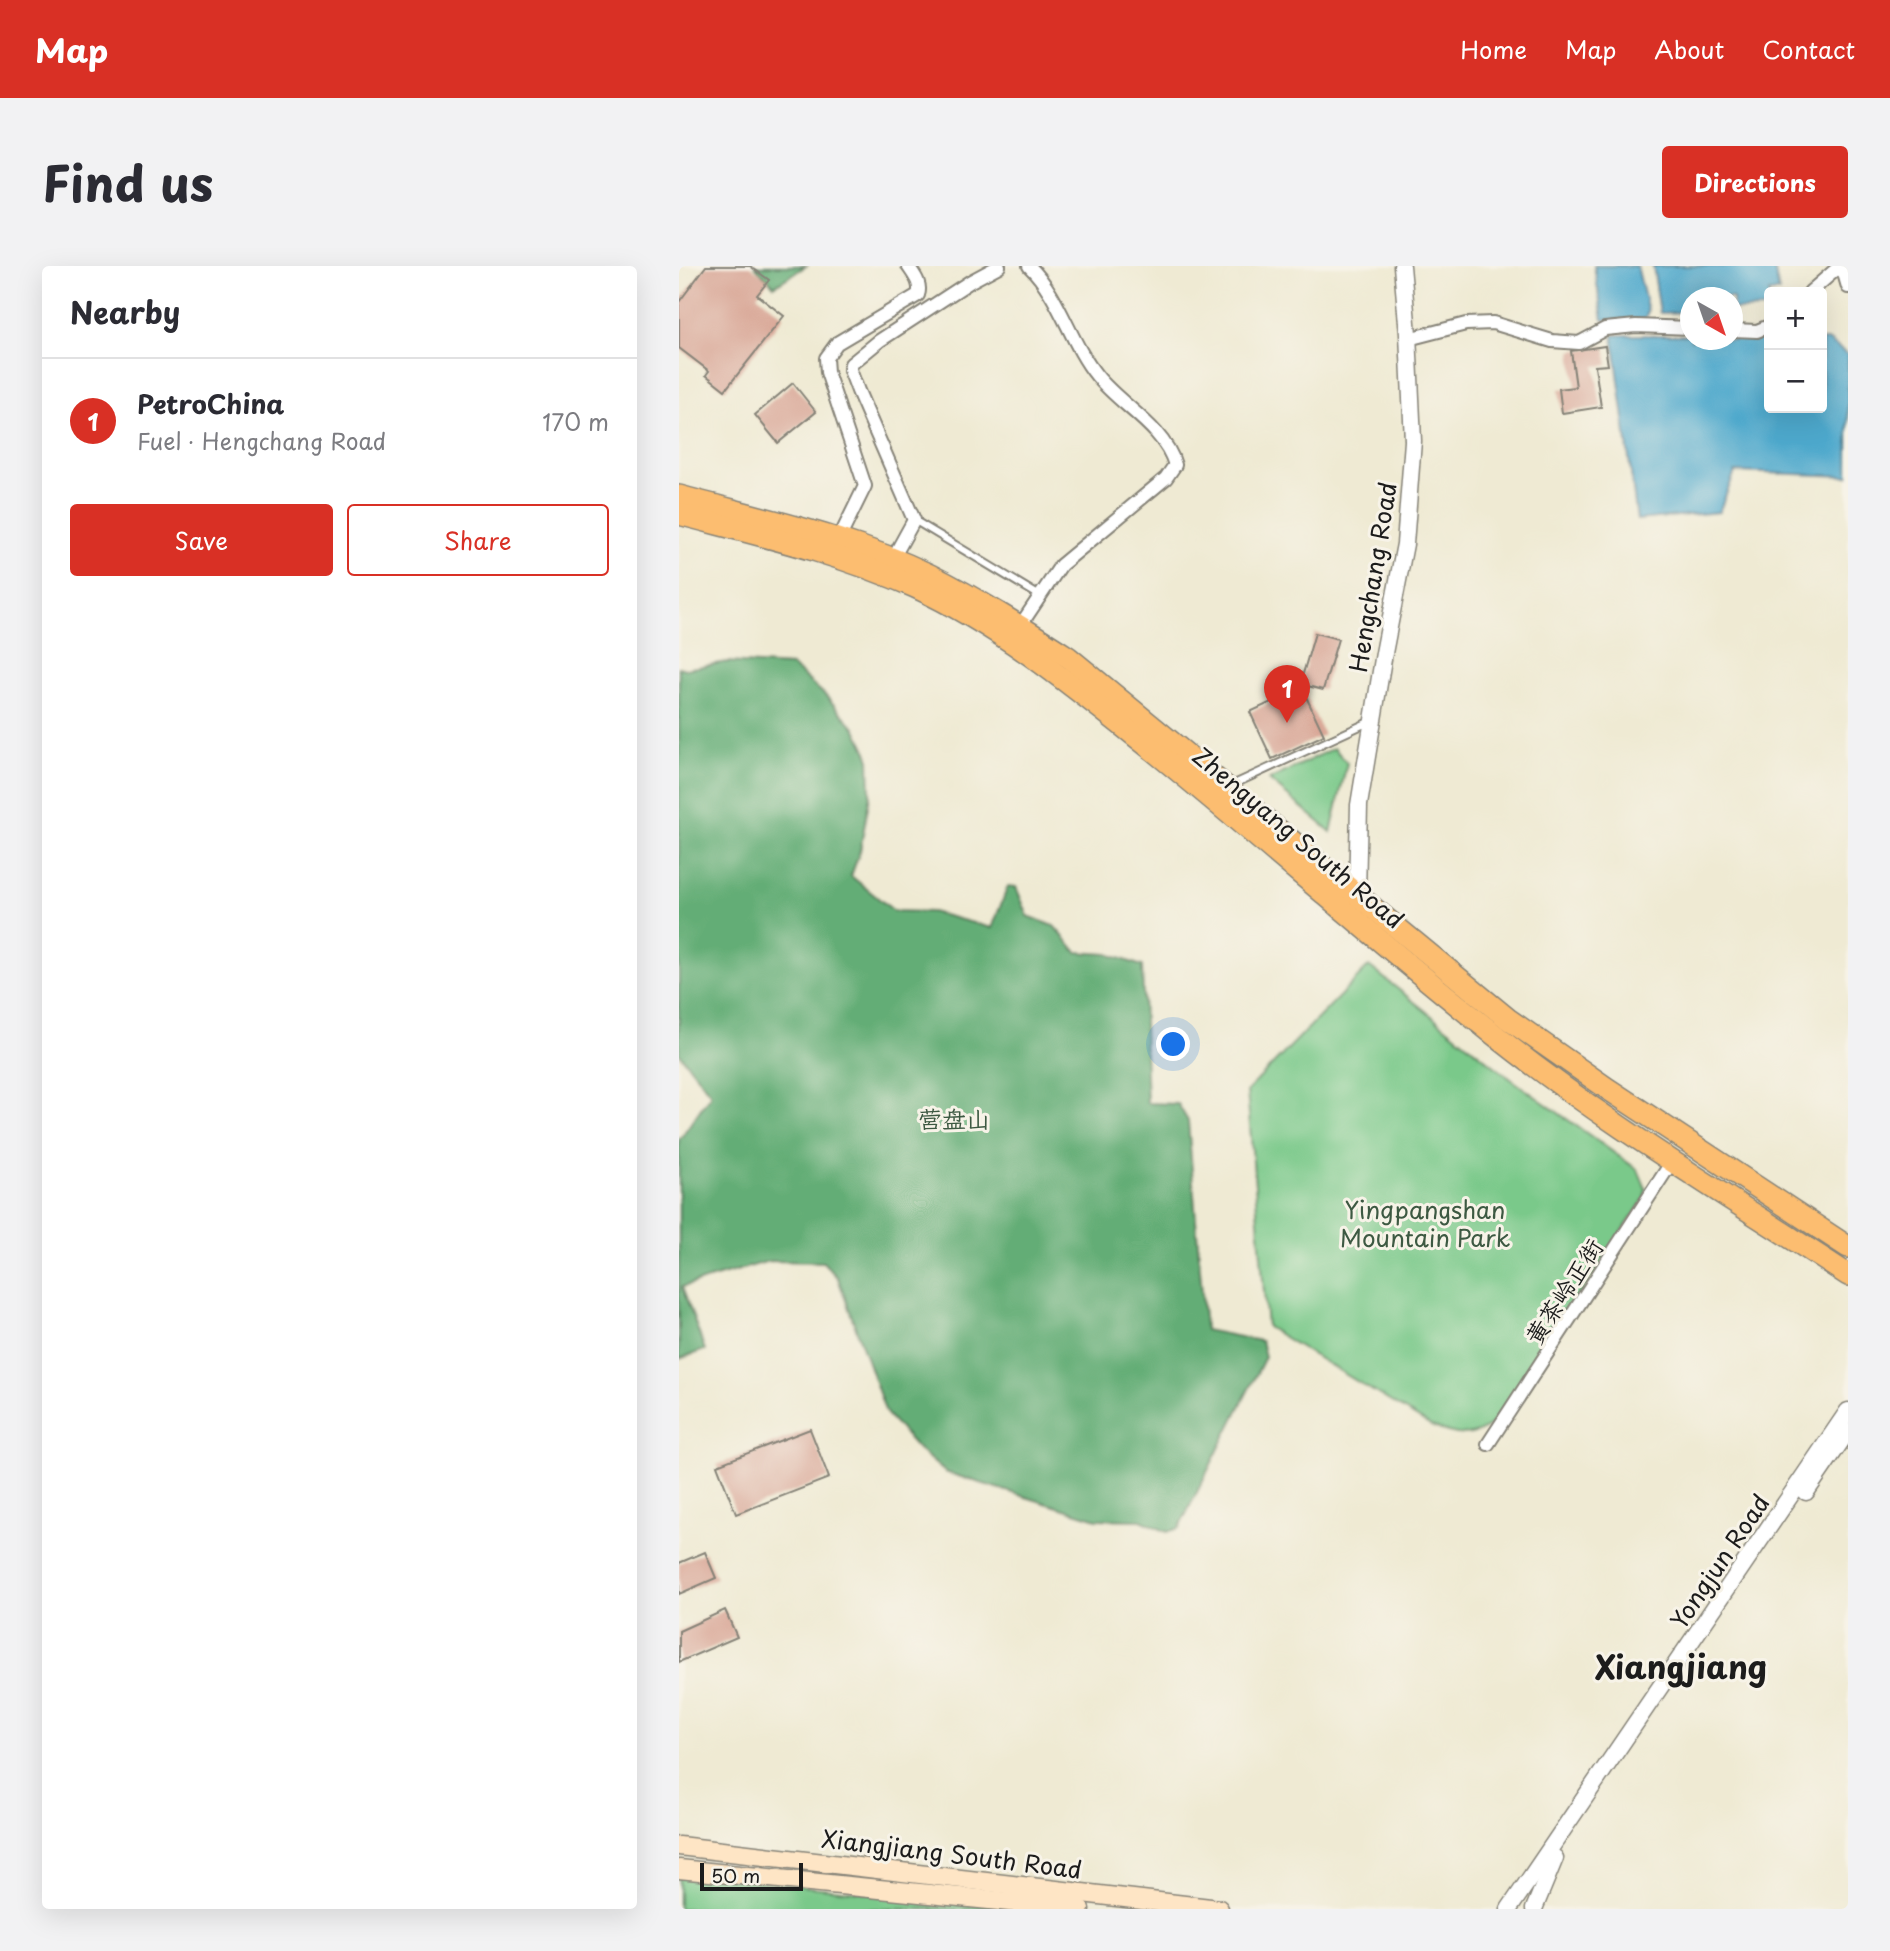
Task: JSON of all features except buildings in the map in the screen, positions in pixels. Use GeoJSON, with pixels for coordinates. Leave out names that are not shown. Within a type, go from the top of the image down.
{"type":"FeatureCollection","features":[{"type":"Feature","properties":{"kind":"main road","name":"Zhengyang South Road"},"geometry":{"type":"LineString","coordinates":[[679,496],[839,539],[928,575],[1020,626],[1068,657],[1508,1019],[1608,1089],[1848,1247]]}},
{"type":"Feature","properties":{"kind":"main road","name":"Zhengyang South Road"},"geometry":{"type":"LineString","coordinates":[[679,514],[834,555],[917,588],[999,634],[1056,672],[1492,1033],[1593,1108],[1848,1275]]}},
{"type":"Feature","properties":{"kind":"main road","name":"Xiangjiang South Road"},"geometry":{"type":"LineString","coordinates":[[679,1846],[1219,1909]]}},
{"type":"Feature","properties":{"kind":"main road","name":"Xiangjiang South Road"},"geometry":{"type":"LineString","coordinates":[[679,1869],[1080,1909]]}},
{"type":"Feature","properties":{"kind":"street"},"geometry":{"type":"LineString","coordinates":[[839,539],[865,486],[827,372],[826,358],[837,343],[918,295],[919,284],[908,266]]}},
{"type":"Feature","properties":{"kind":"street"},"geometry":{"type":"LineString","coordinates":[[892,560],[914,520],[858,391],[850,370],[851,363],[879,341],[971,281],[999,266]]}},
{"type":"Feature","properties":{"kind":"street"},"geometry":{"type":"LineString","coordinates":[[1020,626],[1061,565],[1166,478],[1174,465],[1172,455],[1160,437],[1098,377],[1045,286],[1029,266]]}},
{"type":"Feature","properties":{"kind":"street","name":"Hengchang Road"},"geometry":{"type":"LineString","coordinates":[[1357,894],[1359,805],[1405,544],[1413,441],[1402,266]]}},
{"type":"Feature","properties":{"kind":"street"},"geometry":{"type":"LineString","coordinates":[[1816,287],[1841,266],[1848,287]]}},
{"type":"Feature","properties":{"kind":"street"},"geometry":{"type":"LineString","coordinates":[[1408,340],[1466,324],[1493,323],[1552,341],[1579,343],[1605,329],[1636,326],[1680,328]]}},
{"type":"Feature","properties":{"kind":"street"},"geometry":{"type":"LineString","coordinates":[[1743,330],[1757,331],[1764,328]]}},
{"type":"Feature","properties":{"kind":"street","name":"黄茶岭正街"},"geometry":{"type":"LineString","coordinates":[[1488,1444],[1673,1160]]}},
{"type":"Feature","properties":{"kind":"street","name":"Yongjun Road"},"geometry":{"type":"LineString","coordinates":[[1509,1909],[1848,1411]]}},
{"type":"Feature","properties":{"kind":"street","name":"Yongjun Road"},"geometry":{"type":"LineString","coordinates":[[1520,1909],[1848,1431]]}},
{"type":"Feature","properties":{"kind":"street"},"geometry":{"type":"LineString","coordinates":[[1535,1909],[1555,1858]]}},
{"type":"Feature","properties":{"kind":"lane"},"geometry":{"type":"LineString","coordinates":[[914,520],[1040,596]]}},
{"type":"Feature","properties":{"kind":"lane"},"geometry":{"type":"LineString","coordinates":[[1228,787],[1373,720]]}},
{"type":"Feature","properties":{"kind":"green space"},"geometry":{"type":"Polygon","coordinates":[[[755,266],[806,266],[774,286],[755,266]]]}},
{"type":"Feature","properties":{"kind":"green space","name":"营盘山"},"geometry":{"type":"Polygon","coordinates":[[[727,662],[792,666],[825,695],[856,729],[869,756],[870,795],[860,851],[851,876],[894,911],[932,912],[992,928],[1008,886],[1016,887],[1028,916],[1054,926],[1077,952],[1108,954],[1142,966],[1147,1103],[1178,1104],[1188,1121],[1205,1330],[1261,1341],[1265,1357],[1179,1528],[1167,1532],[1141,1520],[1097,1519],[945,1472],[918,1449],[886,1413],[838,1278],[823,1262],[769,1261],[682,1287],[705,1350],[679,1359],[679,1140],[711,1094],[679,1053],[679,667],[685,669],[727,662]]]}},
{"type":"Feature","properties":{"kind":"green space"},"geometry":{"type":"Polygon","coordinates":[[[1334,748],[1347,763],[1331,832],[1269,780],[1334,748]]]}},
{"type":"Feature","properties":{"kind":"green space","name":"Yingpangshan Mountain Park"},"geometry":{"type":"Polygon","coordinates":[[[1369,966],[1511,1079],[1638,1170],[1646,1189],[1645,1198],[1493,1423],[1471,1434],[1456,1434],[1431,1426],[1267,1327],[1247,1091],[1369,966]]]}},
{"type":"Feature","properties":{"kind":"green space"},"geometry":{"type":"Polygon","coordinates":[[[679,1874],[1031,1909],[679,1909],[679,1874]]]}},
{"type":"Feature","properties":{"kind":"water"},"geometry":{"type":"Polygon","coordinates":[[[1594,266],[1637,266],[1648,311],[1645,319],[1603,320],[1594,266]]]}},
{"type":"Feature","properties":{"kind":"water"},"geometry":{"type":"Polygon","coordinates":[[[1653,266],[1774,266],[1778,287],[1764,287],[1764,309],[1743,310],[1743,287],[1680,287],[1680,312],[1660,313],[1653,266]]]}},
{"type":"Feature","properties":{"kind":"water"},"geometry":{"type":"Polygon","coordinates":[[[1743,334],[1764,334],[1764,413],[1827,413],[1828,340],[1848,355],[1848,476],[1735,472],[1719,512],[1637,520],[1613,335],[1680,335],[1680,350],[1743,350],[1743,334]]]}},
{"type":"Feature","properties":{"kind":"place","name":"PetroChina"},"geometry":{"type":"Point","coordinates":[1287,723]}},
{"type":"Feature","properties":{"kind":"district","name":"Xiangjiang"},"geometry":{"type":"Point","coordinates":[1681,1666]}}]}
